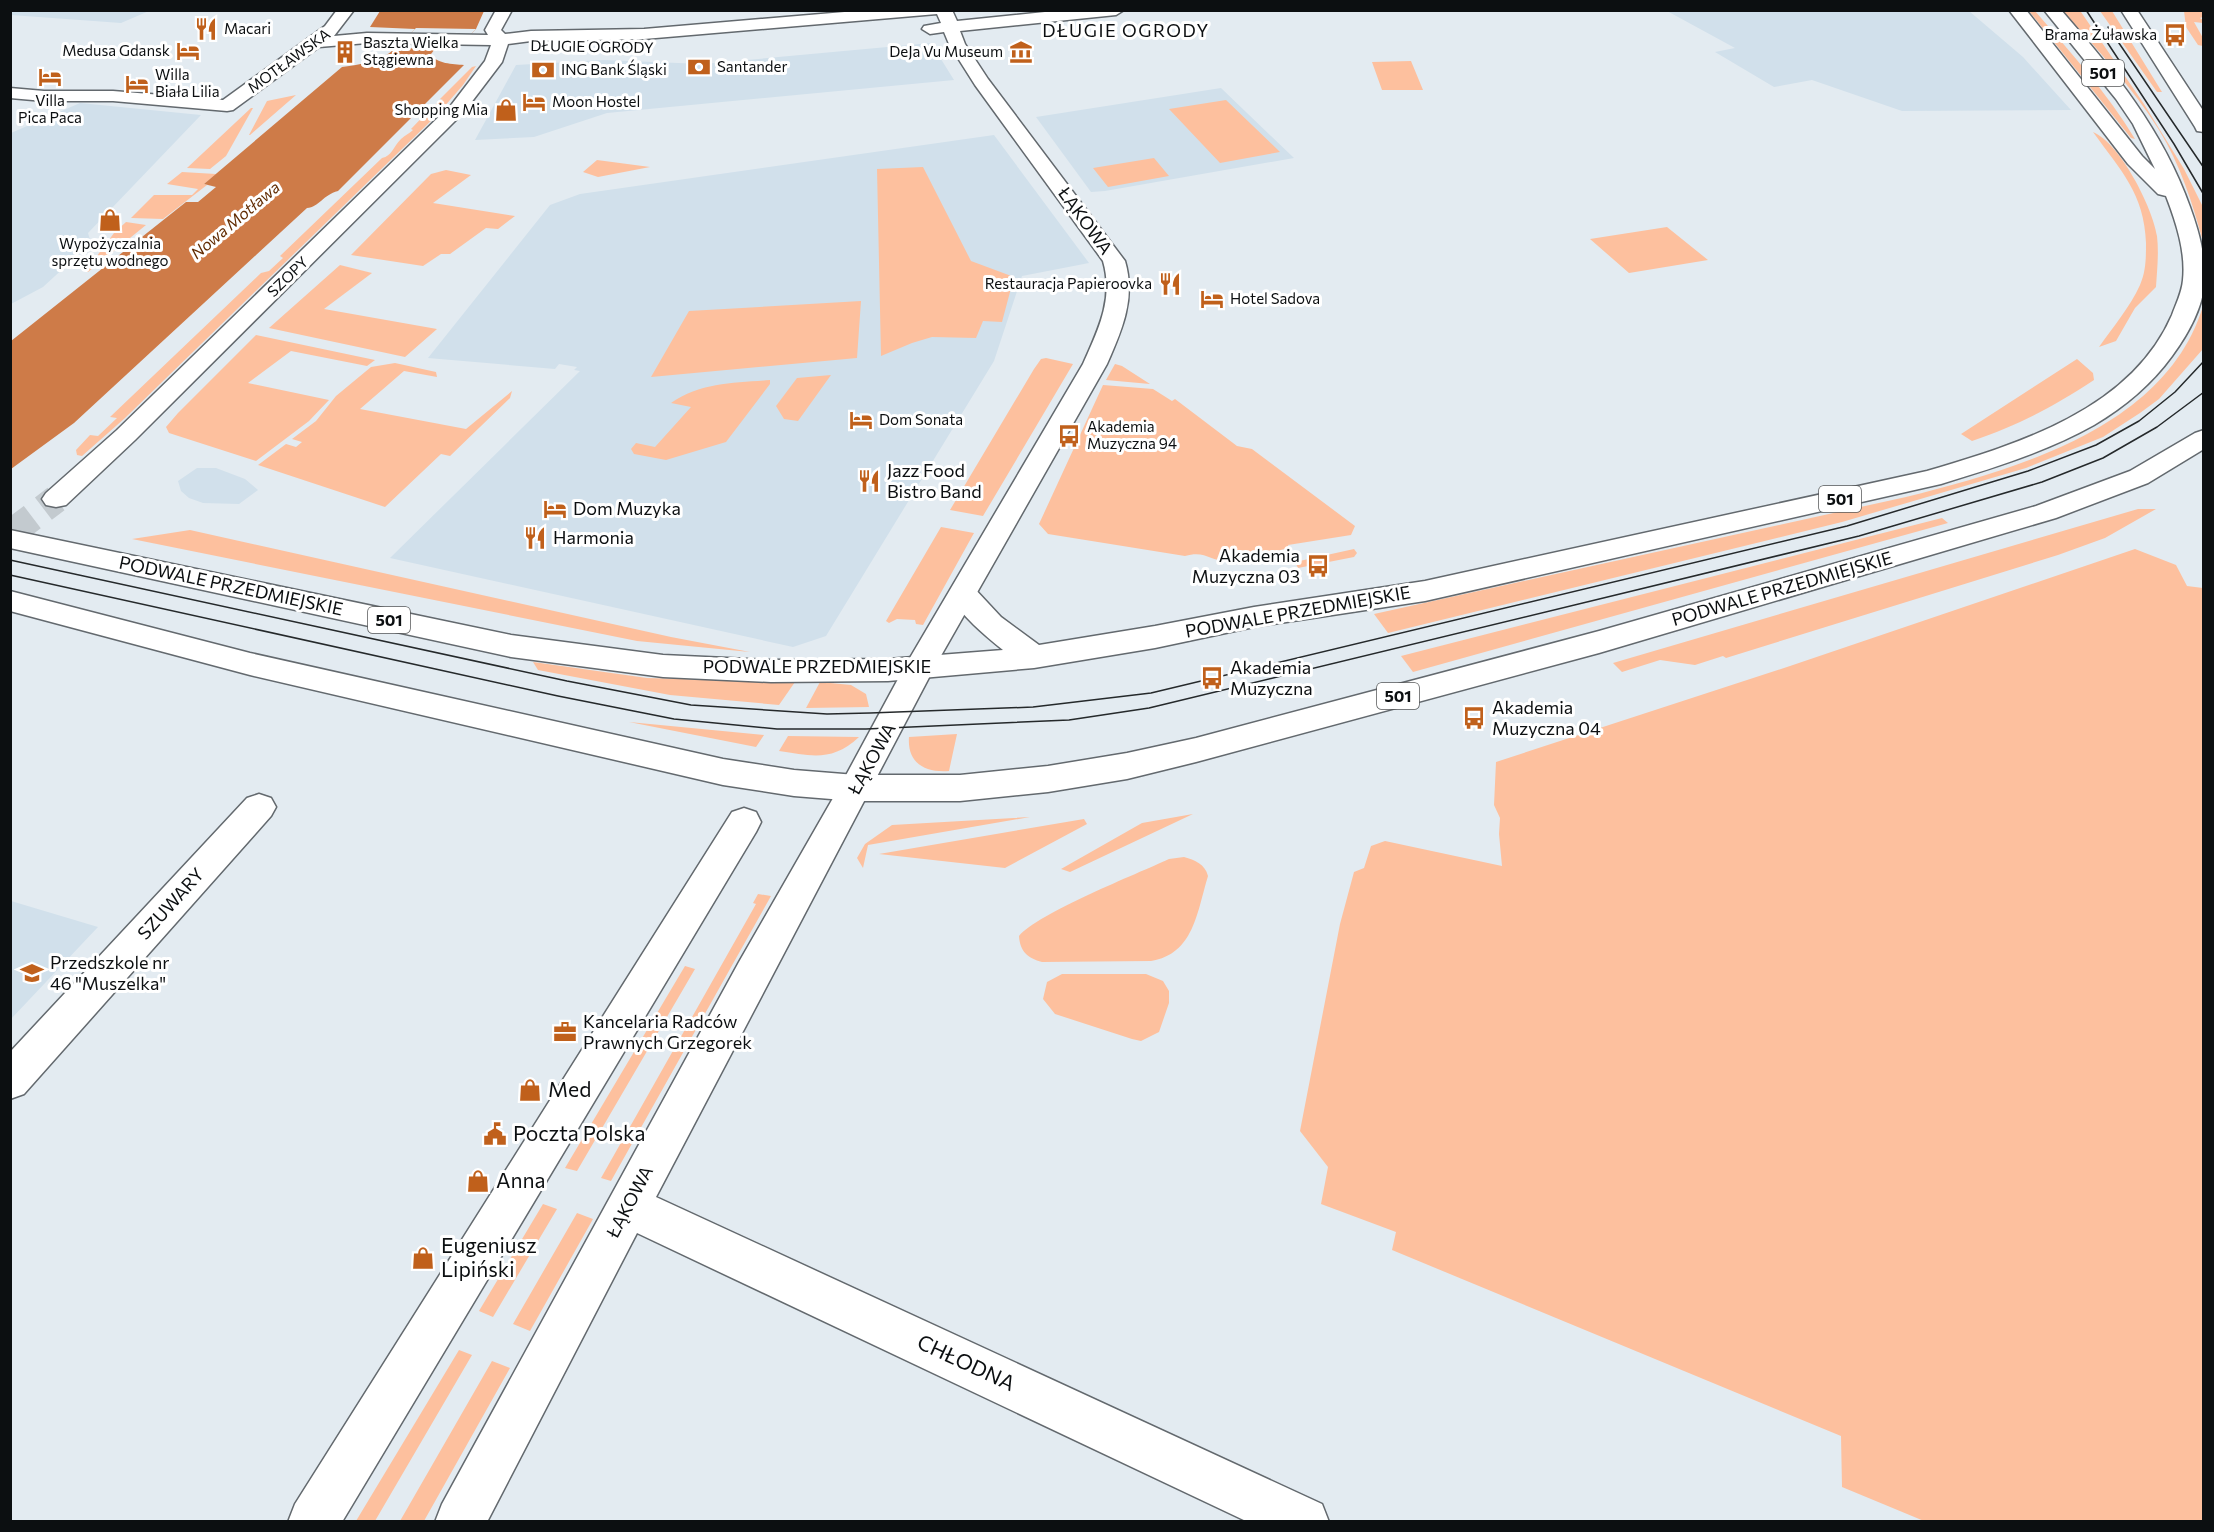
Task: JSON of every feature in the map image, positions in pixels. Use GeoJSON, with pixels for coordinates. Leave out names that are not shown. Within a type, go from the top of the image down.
{"type":"FeatureCollection","features":[{"type":"Feature","properties":{"kind":"street","name":"MOTŁAWSKA"},"geometry":{"type":"LineString","coordinates":[[10,93],[44,96],[113,96],[227,106],[336,26],[346,10]]}},
{"type":"Feature","properties":{"kind":"street"},"geometry":{"type":"LineString","coordinates":[[501,40],[493,30],[504,10]]}},
{"type":"Feature","properties":{"kind":"street","name":"DŁUGIE OGRODY"},"geometry":{"type":"LineString","coordinates":[[501,40],[531,36],[644,34],[943,16],[1116,10]]}},
{"type":"Feature","properties":{"kind":"street"},"geometry":{"type":"LineString","coordinates":[[2017,10],[2135,159],[2180,205]]}},
{"type":"Feature","properties":{"kind":"street"},"geometry":{"type":"LineString","coordinates":[[2129,10],[2204,127]]}},
{"type":"Feature","properties":{"kind":"street","name":"PODWALE PRZEDMIEJSKIE"},"geometry":{"type":"LineString","coordinates":[[25,542],[511,646],[603,659],[663,666],[771,671],[919,668],[1034,657],[1155,637],[1265,615],[1425,591],[1932,478],[2002,458],[2058,434],[2104,408],[2141,377],[2167,350],[2183,319],[2194,277],[2190,244],[2180,205],[2142,123],[2052,11]]}},
{"type":"Feature","properties":{"kind":"street","name":"DŁUGIE OGRODY"},"geometry":{"type":"LineString","coordinates":[[911,31],[943,16]]}},
{"type":"Feature","properties":{"kind":"street","name":"ŁĄKOWA"},"geometry":{"type":"LineString","coordinates":[[460,1521],[919,668],[964,595],[1095,364],[1110,329],[1120,291],[1120,276],[1108,252],[971,67],[943,16]]}},
{"type":"Feature","properties":{"kind":"street"},"geometry":{"type":"LineString","coordinates":[[316,42],[367,38],[501,40]]}},
{"type":"Feature","properties":{"kind":"street","name":"DŁUGIE OGRODY"},"geometry":{"type":"LineString","coordinates":[[501,40],[521,45],[671,48]]}},
{"type":"Feature","properties":{"kind":"street","name":"SZOPY"},"geometry":{"type":"LineString","coordinates":[[56,499],[126,435],[458,108],[486,74],[501,40]]}},
{"type":"Feature","properties":{"kind":"street","name":"PODWALE PRZEDMIEJSKIE"},"geometry":{"type":"LineString","coordinates":[[10,601],[250,664],[723,772],[794,783],[856,788],[960,788],[1048,779],[1127,766],[1208,747],[1599,642],[2046,512],[2139,477],[2204,438]]}},
{"type":"Feature","properties":{"kind":"street"},"geometry":{"type":"LineString","coordinates":[[964,595],[990,624],[1034,657]]}},
{"type":"Feature","properties":{"kind":"street","name":"SZUWARY"},"geometry":{"type":"LineString","coordinates":[[10,1081],[259,807]]}},
{"type":"Feature","properties":{"kind":"street"},"geometry":{"type":"LineString","coordinates":[[313,1521],[744,822]]}},
{"type":"Feature","properties":{"kind":"street","name":"CHŁODNA"},"geometry":{"type":"LineString","coordinates":[[628,1206],[1304,1521]]}},
{"type":"Feature","properties":{"kind":"shaded area"},"geometry":{"type":"Polygon","coordinates":[[[10,11],[149,11],[121,23],[11,15],[10,11]]]}},
{"type":"Feature","properties":{"kind":"shaded area"},"geometry":{"type":"Polygon","coordinates":[[[1667,11],[1969,11],[2023,57],[2071,110],[1902,111],[1812,80],[1774,87],[1715,52],[1735,48],[1667,11]]]}},
{"type":"Feature","properties":{"kind":"shaded area"},"geometry":{"type":"Polygon","coordinates":[[[2029,11],[2035,11],[2088,73],[2135,139],[2131,138],[2029,11]]]}},
{"type":"Feature","properties":{"kind":"shaded area"},"geometry":{"type":"Polygon","coordinates":[[[2063,11],[2081,12],[2144,104],[2184,169],[2203,207],[2203,242],[2185,184],[2159,130],[2126,83],[2063,11]]]}},
{"type":"Feature","properties":{"kind":"shaded area"},"geometry":{"type":"Polygon","coordinates":[[[2100,11],[2112,11],[2162,92],[2157,92],[2100,11]]]}},
{"type":"Feature","properties":{"kind":"shaded area"},"geometry":{"type":"Polygon","coordinates":[[[2184,11],[2203,11],[2203,17],[2200,18],[2203,23],[2194,22],[2203,38],[2203,46],[2198,45],[2186,27],[2184,11]]]}},
{"type":"Feature","properties":{"kind":"shaded area"},"geometry":{"type":"Polygon","coordinates":[[[931,43],[954,80],[607,113],[534,137],[475,140],[516,65],[604,60],[703,64],[931,43]]]}},
{"type":"Feature","properties":{"kind":"shaded area"},"geometry":{"type":"Polygon","coordinates":[[[1411,61],[1423,90],[1382,90],[1372,62],[1411,61]]]}},
{"type":"Feature","properties":{"kind":"shaded area"},"geometry":{"type":"Polygon","coordinates":[[[476,66],[437,115],[125,418],[82,456],[77,455],[76,450],[90,435],[98,436],[117,418],[110,417],[261,273],[269,271],[283,258],[280,256],[382,158],[390,153],[434,105],[443,100],[440,99],[472,67],[476,66]]]}},
{"type":"Feature","properties":{"kind":"shaded area"},"geometry":{"type":"Polygon","coordinates":[[[1221,88],[1294,158],[1091,192],[1036,117],[1221,88]]]}},
{"type":"Feature","properties":{"kind":"shaded area"},"geometry":{"type":"Polygon","coordinates":[[[296,95],[250,135],[249,135],[267,101],[296,95]]]}},
{"type":"Feature","properties":{"kind":"shaded area"},"geometry":{"type":"Polygon","coordinates":[[[1226,100],[1280,152],[1220,163],[1169,109],[1226,100]]]}},
{"type":"Feature","properties":{"kind":"shaded area"},"geometry":{"type":"Polygon","coordinates":[[[80,103],[201,115],[88,233],[91,243],[43,287],[11,304],[11,133],[80,103]]]}},
{"type":"Feature","properties":{"kind":"shaded area"},"geometry":{"type":"Polygon","coordinates":[[[253,108],[226,156],[210,169],[187,168],[253,108]]]}},
{"type":"Feature","properties":{"kind":"shaded area"},"geometry":{"type":"Polygon","coordinates":[[[2093,132],[2114,149],[2134,178],[2149,209],[2157,236],[2158,249],[2156,287],[2135,308],[2116,341],[2099,347],[2140,285],[2145,270],[2146,243],[2141,210],[2136,196],[2122,171],[2093,132]]]}},
{"type":"Feature","properties":{"kind":"shaded area"},"geometry":{"type":"Polygon","coordinates":[[[994,135],[1089,263],[1022,276],[994,361],[826,636],[793,647],[390,558],[580,371],[574,370],[577,367],[559,364],[555,369],[428,358],[550,205],[580,194],[994,135]]]}},
{"type":"Feature","properties":{"kind":"shaded area"},"geometry":{"type":"Polygon","coordinates":[[[1154,158],[1169,176],[1108,187],[1093,168],[1154,158]]]}},
{"type":"Feature","properties":{"kind":"shaded area"},"geometry":{"type":"Polygon","coordinates":[[[597,160],[650,167],[598,177],[583,172],[597,160]]]}},
{"type":"Feature","properties":{"kind":"shaded area"},"geometry":{"type":"Polygon","coordinates":[[[923,167],[971,261],[1014,277],[1002,322],[983,321],[976,338],[932,337],[881,356],[877,169],[923,167]]]}},
{"type":"Feature","properties":{"kind":"shaded area"},"geometry":{"type":"Polygon","coordinates":[[[446,170],[471,175],[433,203],[515,216],[498,229],[486,228],[450,254],[441,254],[423,266],[351,255],[431,174],[446,170]]]}},
{"type":"Feature","properties":{"kind":"shaded area"},"geometry":{"type":"Polygon","coordinates":[[[182,172],[216,174],[204,184],[207,185],[163,219],[131,218],[154,195],[192,195],[198,189],[167,184],[182,172]]]}},
{"type":"Feature","properties":{"kind":"shaded area"},"geometry":{"type":"Polygon","coordinates":[[[126,222],[146,225],[88,272],[85,272],[114,233],[126,222]]]}},
{"type":"Feature","properties":{"kind":"shaded area"},"geometry":{"type":"Polygon","coordinates":[[[1667,227],[1708,260],[1629,273],[1590,239],[1667,227]]]}},
{"type":"Feature","properties":{"kind":"shaded area"},"geometry":{"type":"Polygon","coordinates":[[[340,265],[372,273],[324,309],[437,329],[405,357],[269,328],[340,265]]]}},
{"type":"Feature","properties":{"kind":"shaded area"},"geometry":{"type":"Polygon","coordinates":[[[861,301],[857,358],[651,377],[689,311],[861,301]]]}},
{"type":"Feature","properties":{"kind":"shaded area"},"geometry":{"type":"Polygon","coordinates":[[[2203,306],[2203,349],[2159,399],[2103,437],[2026,468],[1842,522],[1388,633],[1374,614],[1906,497],[1949,486],[2039,456],[2082,437],[2122,413],[2156,383],[2184,348],[2203,306]]]}},
{"type":"Feature","properties":{"kind":"shaded area"},"geometry":{"type":"Polygon","coordinates":[[[256,335],[375,360],[367,366],[291,351],[248,383],[329,400],[309,421],[256,461],[169,433],[166,427],[178,413],[256,335]]]}},
{"type":"Feature","properties":{"kind":"shaded area"},"geometry":{"type":"Polygon","coordinates":[[[1041,359],[1073,364],[983,516],[950,510],[1034,369],[1041,359]]]}},
{"type":"Feature","properties":{"kind":"shaded area"},"geometry":{"type":"Polygon","coordinates":[[[2077,359],[2093,373],[2094,380],[2050,407],[2005,429],[1972,441],[1961,434],[2077,359]]]}},
{"type":"Feature","properties":{"kind":"shaded area"},"geometry":{"type":"Polygon","coordinates":[[[395,363],[436,372],[437,377],[404,371],[360,409],[466,429],[512,391],[510,398],[450,456],[441,454],[385,507],[258,465],[286,444],[296,447],[302,442],[292,439],[316,421],[336,396],[371,367],[395,363]]]}},
{"type":"Feature","properties":{"kind":"shaded area"},"geometry":{"type":"Polygon","coordinates":[[[1115,364],[1122,366],[1150,384],[1106,380],[1115,364]]]}},
{"type":"Feature","properties":{"kind":"shaded area"},"geometry":{"type":"Polygon","coordinates":[[[831,375],[798,421],[784,419],[776,406],[797,378],[831,375]]]}},
{"type":"Feature","properties":{"kind":"shaded area"},"geometry":{"type":"Polygon","coordinates":[[[770,380],[770,384],[726,442],[666,460],[634,454],[631,449],[636,443],[655,447],[691,407],[671,403],[682,396],[706,387],[770,380]]]}},
{"type":"Feature","properties":{"kind":"shaded area"},"geometry":{"type":"Polygon","coordinates":[[[1103,385],[1153,389],[1172,401],[1175,399],[1237,446],[1252,449],[1355,526],[1351,535],[1288,545],[1289,548],[1227,561],[1198,554],[1185,556],[1048,534],[1039,524],[1103,385]]]}},
{"type":"Feature","properties":{"kind":"shaded area"},"geometry":{"type":"Polygon","coordinates":[[[197,468],[216,468],[245,479],[258,490],[239,504],[203,503],[189,498],[181,491],[178,481],[197,468]]]}},
{"type":"Feature","properties":{"kind":"shaded area"},"geometry":{"type":"Polygon","coordinates":[[[2138,509],[2156,509],[2105,538],[2058,555],[1726,658],[1723,656],[1695,665],[1660,660],[1622,672],[1613,663],[2138,509]]]}},
{"type":"Feature","properties":{"kind":"shaded area"},"geometry":{"type":"Polygon","coordinates":[[[1942,518],[1948,523],[1413,672],[1401,656],[1942,518]]]}},
{"type":"Feature","properties":{"kind":"shaded area"},"geometry":{"type":"Polygon","coordinates":[[[941,527],[974,533],[923,625],[916,624],[915,620],[897,619],[889,623],[886,621],[941,527]]]}},
{"type":"Feature","properties":{"kind":"shaded area"},"geometry":{"type":"Polygon","coordinates":[[[190,530],[671,637],[750,652],[637,641],[132,539],[190,530]]]}},
{"type":"Feature","properties":{"kind":"shaded area"},"geometry":{"type":"Polygon","coordinates":[[[1354,549],[1357,553],[1354,557],[1298,568],[1295,562],[1354,549]]]}},
{"type":"Feature","properties":{"kind":"shaded area"},"geometry":{"type":"Polygon","coordinates":[[[2135,549],[2176,565],[2187,586],[2203,588],[2203,1521],[1924,1521],[1842,1487],[1841,1436],[1392,1250],[1396,1232],[1321,1204],[1328,1167],[1300,1131],[1340,924],[1354,872],[1364,868],[1371,846],[1385,841],[1502,866],[1500,818],[1494,805],[1496,762],[1790,666],[2135,549]]]}},
{"type":"Feature","properties":{"kind":"shaded area"},"geometry":{"type":"Polygon","coordinates":[[[533,662],[647,678],[795,682],[779,705],[670,695],[538,670],[533,662]]]}},
{"type":"Feature","properties":{"kind":"shaded area"},"geometry":{"type":"Polygon","coordinates":[[[820,682],[851,685],[866,694],[869,707],[806,708],[820,682]]]}},
{"type":"Feature","properties":{"kind":"shaded area"},"geometry":{"type":"Polygon","coordinates":[[[629,722],[764,735],[756,747],[629,722]]]}},
{"type":"Feature","properties":{"kind":"shaded area"},"geometry":{"type":"Polygon","coordinates":[[[957,734],[949,771],[925,768],[914,760],[909,746],[909,737],[957,734]]]}},
{"type":"Feature","properties":{"kind":"shaded area"},"geometry":{"type":"Polygon","coordinates":[[[788,736],[859,737],[831,754],[812,755],[779,751],[788,736]]]}},
{"type":"Feature","properties":{"kind":"shaded area"},"geometry":{"type":"Polygon","coordinates":[[[1193,814],[1070,872],[1061,869],[1142,823],[1193,814]]]}},
{"type":"Feature","properties":{"kind":"shaded area"},"geometry":{"type":"Polygon","coordinates":[[[1030,817],[868,845],[863,868],[857,858],[865,844],[892,825],[1030,817]]]}},
{"type":"Feature","properties":{"kind":"shaded area"},"geometry":{"type":"Polygon","coordinates":[[[1084,819],[1087,824],[1005,868],[879,854],[1084,819]]]}},
{"type":"Feature","properties":{"kind":"shaded area"},"geometry":{"type":"Polygon","coordinates":[[[1184,857],[1199,863],[1205,868],[1208,876],[1192,929],[1185,941],[1165,957],[1151,961],[1042,962],[1029,956],[1023,950],[1019,936],[1046,916],[1089,894],[1169,859],[1184,857]]]}},
{"type":"Feature","properties":{"kind":"shaded area"},"geometry":{"type":"Polygon","coordinates":[[[758,894],[771,896],[611,1181],[601,1178],[756,904],[753,903],[758,894]]]}},
{"type":"Feature","properties":{"kind":"shaded area","name":"Przedszkole nr 46 \"Muszelka\""},"geometry":{"type":"Polygon","coordinates":[[[10,901],[98,927],[11,1019],[10,901]]]}},
{"type":"Feature","properties":{"kind":"shaded area"},"geometry":{"type":"Polygon","coordinates":[[[685,966],[695,969],[577,1171],[565,1168],[685,966]]]}},
{"type":"Feature","properties":{"kind":"shaded area"},"geometry":{"type":"Polygon","coordinates":[[[1062,974],[1146,974],[1163,981],[1169,991],[1169,1003],[1159,1032],[1141,1041],[1055,1014],[1043,999],[1047,982],[1062,974]]]}},
{"type":"Feature","properties":{"kind":"shaded area"},"geometry":{"type":"Polygon","coordinates":[[[543,1204],[557,1209],[493,1317],[479,1311],[543,1204]]]}},
{"type":"Feature","properties":{"kind":"shaded area"},"geometry":{"type":"Polygon","coordinates":[[[577,1213],[593,1219],[530,1331],[513,1324],[577,1213]]]}},
{"type":"Feature","properties":{"kind":"shaded area"},"geometry":{"type":"Polygon","coordinates":[[[459,1350],[472,1355],[375,1521],[356,1521],[459,1350]]]}},
{"type":"Feature","properties":{"kind":"shaded area"},"geometry":{"type":"Polygon","coordinates":[[[492,1361],[510,1368],[424,1521],[400,1521],[492,1361]]]}},
{"type":"Feature","properties":{"kind":"water","name":"Nowa Motława"},"geometry":{"type":"Polygon","coordinates":[[[380,11],[484,11],[476,29],[457,49],[435,49],[431,54],[441,62],[464,65],[338,191],[307,208],[74,423],[11,469],[11,341],[186,202],[198,202],[216,187],[204,184],[342,67],[367,63],[383,57],[415,29],[370,27],[380,11]]]}},
{"type":"Feature","properties":{"kind":"pier"},"geometry":{"type":"Polygon","coordinates":[[[416,28],[476,29],[457,49],[395,48],[416,28]]]}},
{"type":"Feature","properties":{"kind":"tunnel"},"geometry":{"type":"LineString","coordinates":[[10,534],[56,499]]}},
{"type":"Feature","properties":{"kind":"tram line"},"geometry":{"type":"LineString","coordinates":[[2086,10],[2174,144],[2204,195]]}},
{"type":"Feature","properties":{"kind":"tram line"},"geometry":{"type":"LineString","coordinates":[[2108,27],[2204,168]]}},
{"type":"Feature","properties":{"kind":"tram line"},"geometry":{"type":"LineString","coordinates":[[10,560],[567,681],[691,705],[827,714],[1033,707],[1151,693],[1847,526],[2028,471],[2096,445],[2139,421],[2175,392],[2204,361]]}},
{"type":"Feature","properties":{"kind":"tram line"},"geometry":{"type":"LineString","coordinates":[[10,575],[558,696],[674,719],[777,729],[866,729],[1069,720],[1149,708],[1859,536],[2042,482],[2103,458],[2157,427],[2204,392]]}},
{"type":"Feature","properties":{"kind":"place","name":"Macari"},"geometry":{"type":"Point","coordinates":[206,29]}},
{"type":"Feature","properties":{"kind":"place","name":"Brama Żuławska"},"geometry":{"type":"Point","coordinates":[2175,35]}},
{"type":"Feature","properties":{"kind":"place","name":"Medusa Gdansk"},"geometry":{"type":"Point","coordinates":[188,51]}},
{"type":"Feature","properties":{"kind":"place","name":"Baszta Wielka Stągiewna"},"geometry":{"type":"Point","coordinates":[345,52]}},
{"type":"Feature","properties":{"kind":"place","name":"DeJa Vu Museum"},"geometry":{"type":"Point","coordinates":[1021,52]}},
{"type":"Feature","properties":{"kind":"place","name":"Santander"},"geometry":{"type":"Point","coordinates":[699,67]}},
{"type":"Feature","properties":{"kind":"place","name":"ING Bank Śląski"},"geometry":{"type":"Point","coordinates":[543,70]}},
{"type":"Feature","properties":{"kind":"place","name":"Villa Pica Paca"},"geometry":{"type":"Point","coordinates":[50,77]}},
{"type":"Feature","properties":{"kind":"place","name":"Willa Biała Lilia"},"geometry":{"type":"Point","coordinates":[137,84]}},
{"type":"Feature","properties":{"kind":"place","name":"Moon Hostel"},"geometry":{"type":"Point","coordinates":[534,102]}},
{"type":"Feature","properties":{"kind":"place","name":"Shopping Mia"},"geometry":{"type":"Point","coordinates":[506,110]}},
{"type":"Feature","properties":{"kind":"place","name":"Wypożyczalnia sprzętu wodnego"},"geometry":{"type":"Point","coordinates":[110,220]}},
{"type":"Feature","properties":{"kind":"place","name":"Restauracja Papieroovka"},"geometry":{"type":"Point","coordinates":[1170,284]}},
{"type":"Feature","properties":{"kind":"place","name":"Hotel Sadova"},"geometry":{"type":"Point","coordinates":[1212,299]}},
{"type":"Feature","properties":{"kind":"place","name":"Dom Sonata"},"geometry":{"type":"Point","coordinates":[861,420]}},
{"type":"Feature","properties":{"kind":"place","name":"Akademia Muzyczna 94"},"geometry":{"type":"Point","coordinates":[1069,436]}},
{"type":"Feature","properties":{"kind":"place","name":"Jazz Food Bistro Band"},"geometry":{"type":"Point","coordinates":[869,481]}},
{"type":"Feature","properties":{"kind":"place","name":"Dom Muzyka"},"geometry":{"type":"Point","coordinates":[555,509]}},
{"type":"Feature","properties":{"kind":"place","name":"Harmonia"},"geometry":{"type":"Point","coordinates":[535,538]}},
{"type":"Feature","properties":{"kind":"place","name":"Akademia Muzyczna 03"},"geometry":{"type":"Point","coordinates":[1318,566]}},
{"type":"Feature","properties":{"kind":"place","name":"Akademia Muzyczna"},"geometry":{"type":"Point","coordinates":[1212,678]}},
{"type":"Feature","properties":{"kind":"place","name":"Akademia Muzyczna 04"},"geometry":{"type":"Point","coordinates":[1474,718]}},
{"type":"Feature","properties":{"kind":"place","name":"Przedszkole nr 46 \"Muszelka\""},"geometry":{"type":"Point","coordinates":[32,973]}},
{"type":"Feature","properties":{"kind":"place","name":"Kancelaria Radców Prawnych Grzegorek"},"geometry":{"type":"Point","coordinates":[565,1032]}},
{"type":"Feature","properties":{"kind":"place","name":"Med"},"geometry":{"type":"Point","coordinates":[530,1090]}},
{"type":"Feature","properties":{"kind":"place","name":"Poczta Polska"},"geometry":{"type":"Point","coordinates":[495,1134]}},
{"type":"Feature","properties":{"kind":"place","name":"Anna"},"geometry":{"type":"Point","coordinates":[478,1181]}},
{"type":"Feature","properties":{"kind":"place","name":"Eugeniusz Lipiński"},"geometry":{"type":"Point","coordinates":[423,1258]}},
{"type":"Feature","properties":{"kind":"district","name":"DŁUGIE OGRODY"},"geometry":{"type":"Point","coordinates":[1126,31]}}]}
